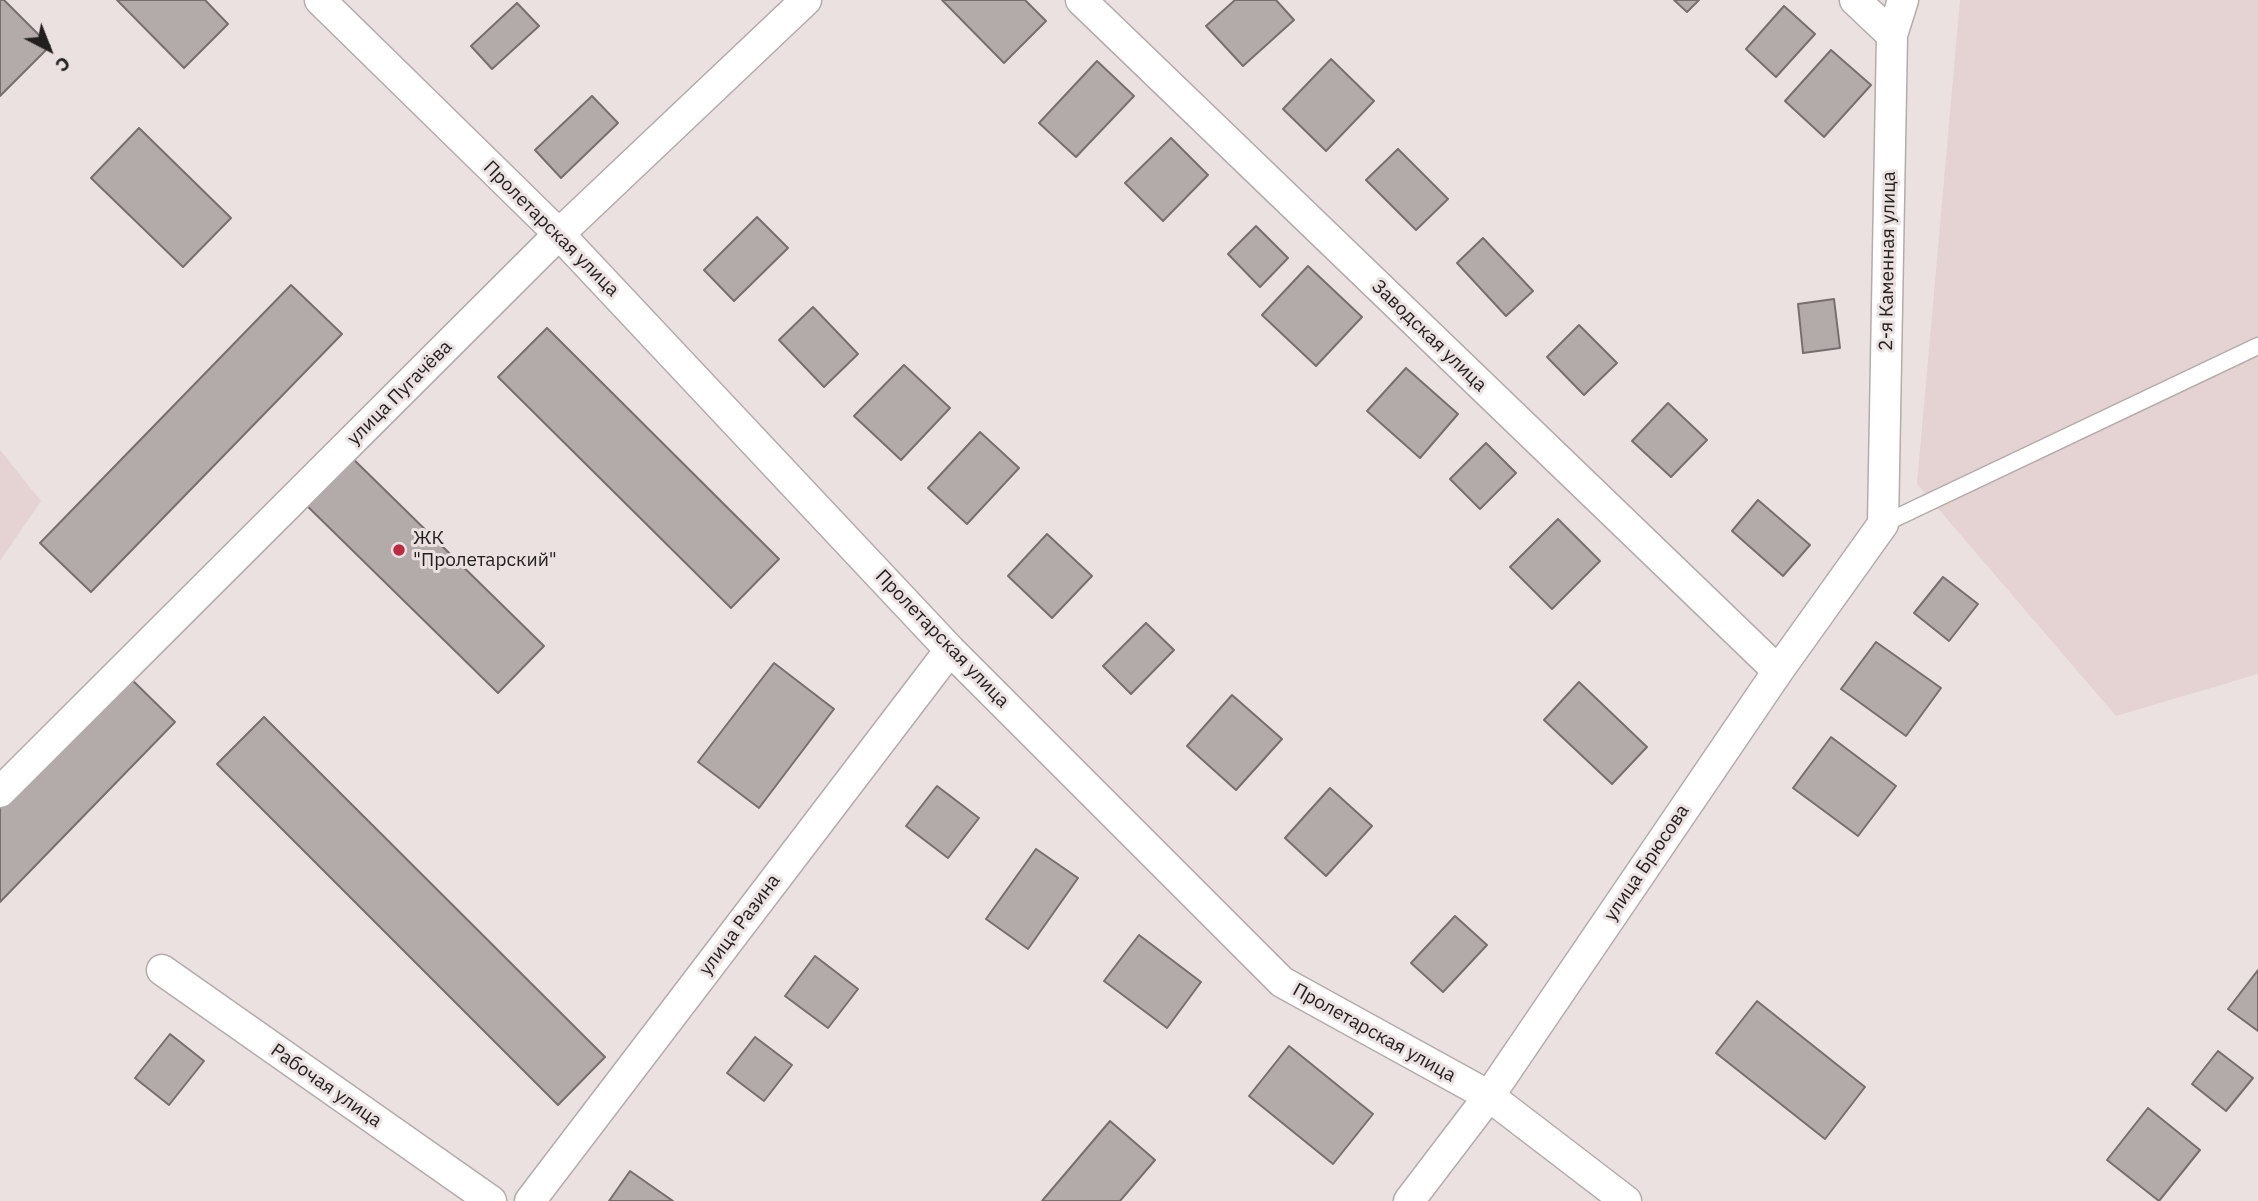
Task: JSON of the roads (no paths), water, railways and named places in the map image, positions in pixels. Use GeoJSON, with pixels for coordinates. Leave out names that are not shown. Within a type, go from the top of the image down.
{"type":"FeatureCollection","features":[{"type":"Feature","properties":{"kind":"street","name":"Пролетарская улица"},"geometry":{"type":"LineString","coordinates":[[320,0],[559,234],[950,650],[1282,982],[1489,1096],[1626,1201]]}},
{"type":"Feature","properties":{"kind":"street","name":"улица Пугачёва"},"geometry":{"type":"LineString","coordinates":[[0,792],[559,234],[806,0]]}},
{"type":"Feature","properties":{"kind":"street","name":"Заводская улица"},"geometry":{"type":"LineString","coordinates":[[1081,0],[1778,671]]}},
{"type":"Feature","properties":{"kind":"street"},"geometry":{"type":"LineString","coordinates":[[1855,0],[1892,35]]}},
{"type":"Feature","properties":{"kind":"street","name":"2-я Каменная улица"},"geometry":{"type":"LineString","coordinates":[[1883,524],[1892,35],[1903,0]]}},
{"type":"Feature","properties":{"kind":"street","name":"улица Брюсова"},"geometry":{"type":"LineString","coordinates":[[1409,1201],[1489,1096],[1778,671],[1883,524]]}},
{"type":"Feature","properties":{"kind":"street","name":"улица Разина"},"geometry":{"type":"LineString","coordinates":[[530,1201],[950,650]]}},
{"type":"Feature","properties":{"kind":"street","name":"Рабочая улица"},"geometry":{"type":"LineString","coordinates":[[162,970],[491,1201]]}},
{"type":"Feature","properties":{"kind":"lane"},"geometry":{"type":"LineString","coordinates":[[1883,524],[2258,346]]}},
{"type":"Feature","properties":{"kind":"place","name":"ЖК \"Пролетарский\""},"geometry":{"type":"Point","coordinates":[399,550]}}]}
